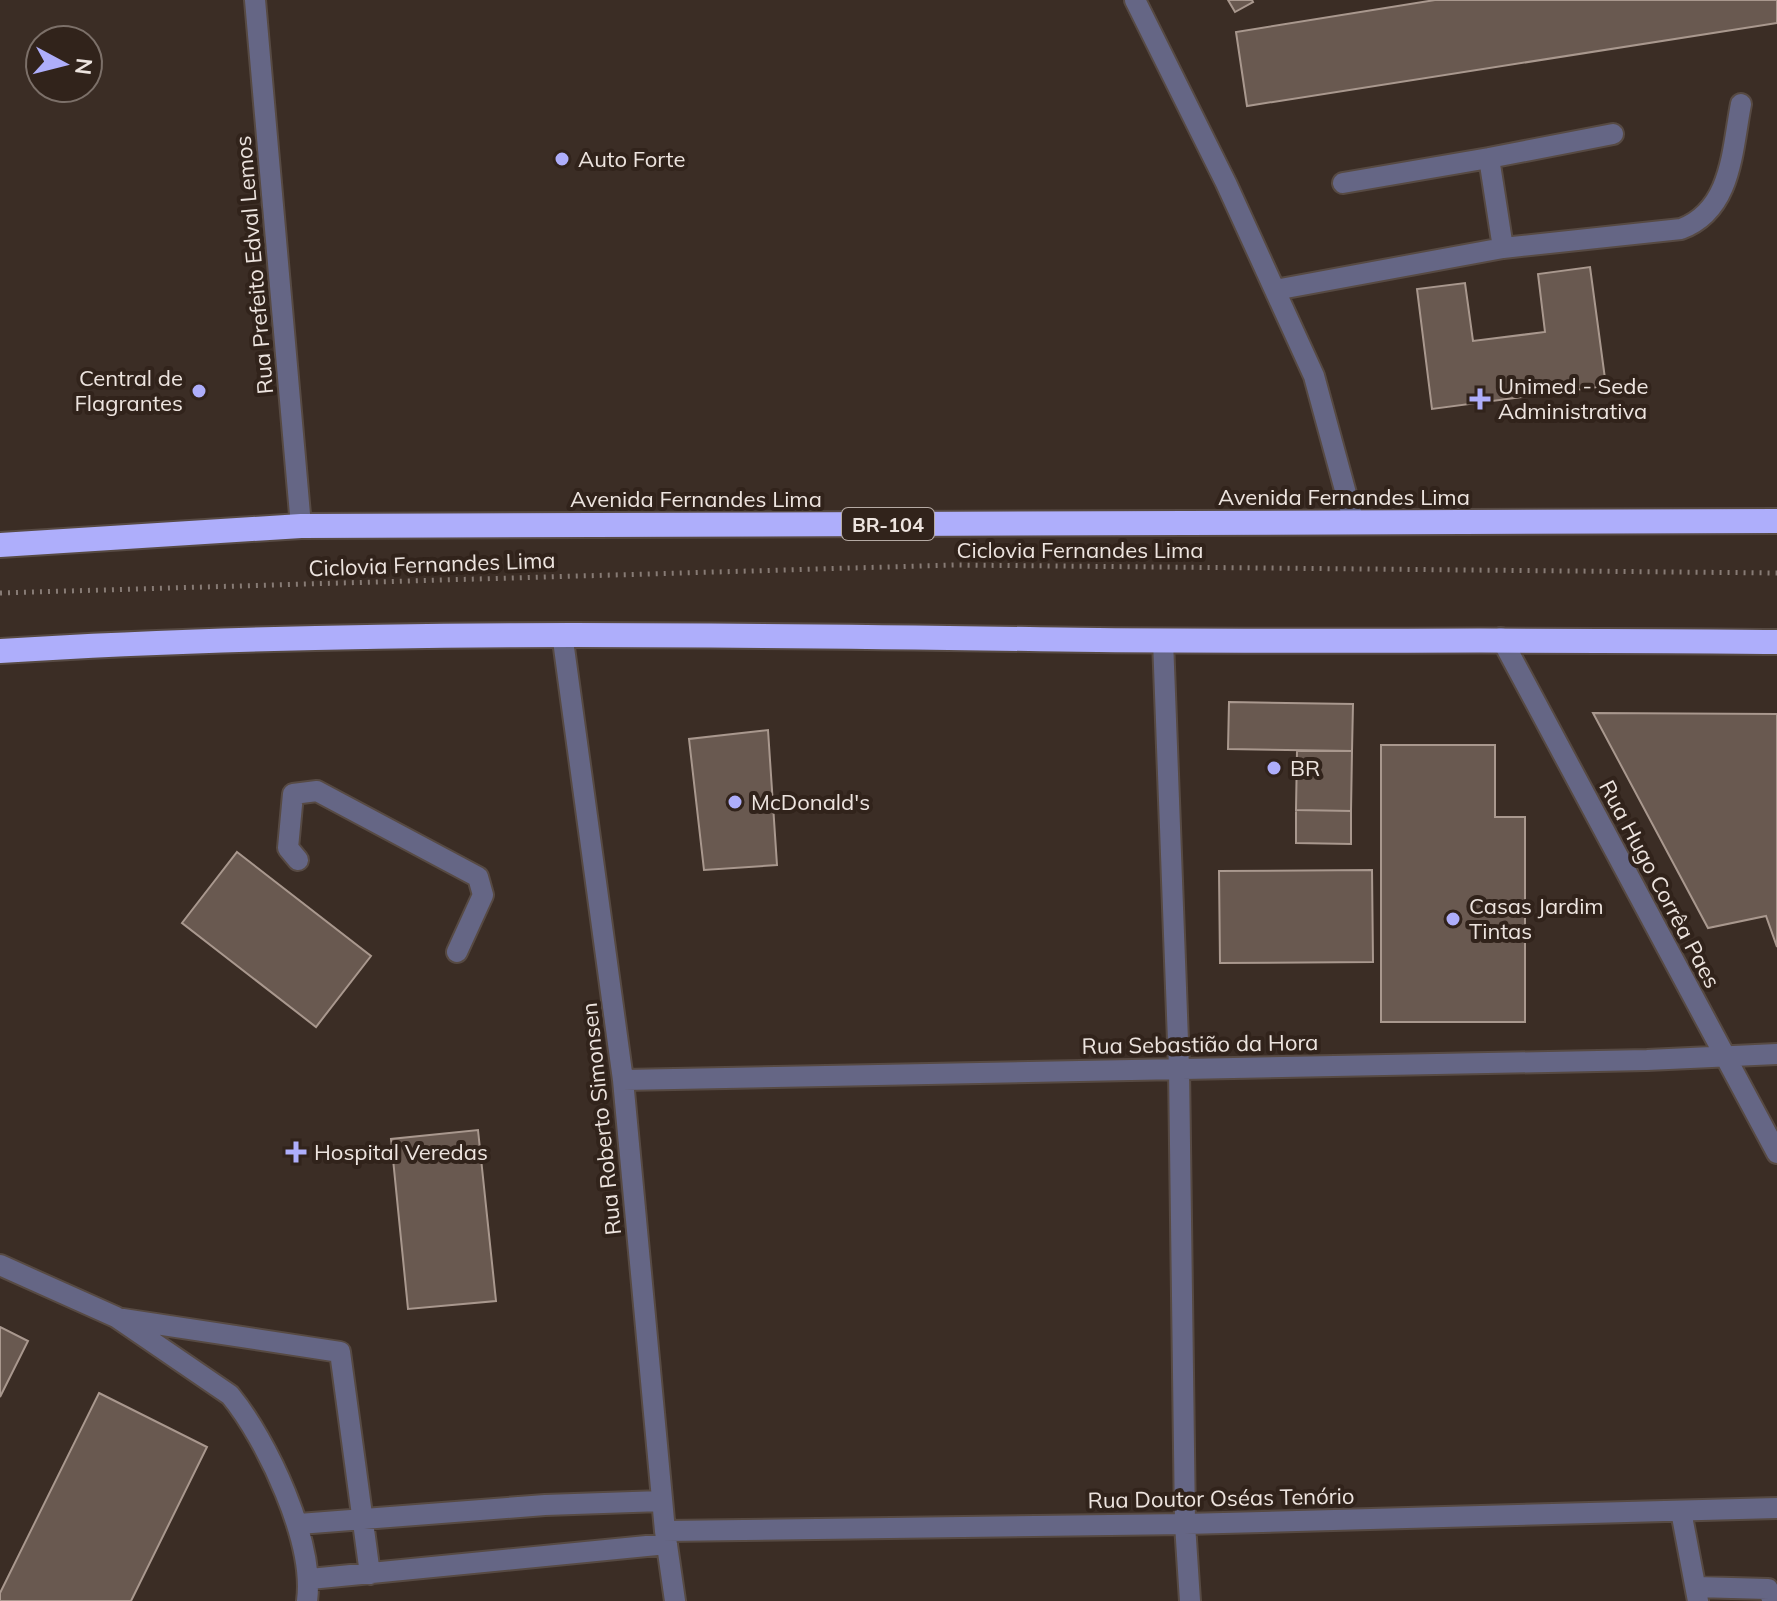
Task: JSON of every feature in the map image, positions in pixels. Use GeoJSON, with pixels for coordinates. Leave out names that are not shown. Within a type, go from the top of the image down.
{"type":"FeatureCollection","features":[{"type":"Feature","properties":{"kind":"highway","name":"Avenida Fernandes Lima"},"geometry":{"type":"LineString","coordinates":[[0,545],[301,526],[1777,521]]}},
{"type":"Feature","properties":{"kind":"highway"},"geometry":{"type":"LineString","coordinates":[[0,651],[102,644],[562,633],[1163,640],[1501,638],[1777,642]]}},
{"type":"Feature","properties":{"kind":"street","name":"Rua Prefeito Edval Lemos"},"geometry":{"type":"LineString","coordinates":[[255,0],[301,526]]}},
{"type":"Feature","properties":{"kind":"street"},"geometry":{"type":"LineString","coordinates":[[1135,0],[1314,376],[1354,523]]}},
{"type":"Feature","properties":{"kind":"street"},"geometry":{"type":"LineString","coordinates":[[1275,290],[1503,248],[1681,229],[1696,224],[1712,211],[1726,180],[1741,104]]}},
{"type":"Feature","properties":{"kind":"street"},"geometry":{"type":"LineString","coordinates":[[1343,183],[1613,134]]}},
{"type":"Feature","properties":{"kind":"street"},"geometry":{"type":"LineString","coordinates":[[1489,158],[1503,248]]}},
{"type":"Feature","properties":{"kind":"street","name":"Rua Roberto Simonsen"},"geometry":{"type":"LineString","coordinates":[[562,633],[623,1080],[662,1501],[675,1601]]}},
{"type":"Feature","properties":{"kind":"street","name":"Rua Hugo Corrêa Paes"},"geometry":{"type":"LineString","coordinates":[[1501,638],[1777,1153]]}},
{"type":"Feature","properties":{"kind":"street"},"geometry":{"type":"LineString","coordinates":[[1163,640],[1179,1068],[1185,1524],[1190,1601]]}},
{"type":"Feature","properties":{"kind":"street"},"geometry":{"type":"LineString","coordinates":[[298,860],[288,848],[293,794],[317,791],[478,877],[483,895],[457,952]]}},
{"type":"Feature","properties":{"kind":"street","name":"Rua Sebastião da Hora"},"geometry":{"type":"LineString","coordinates":[[623,1080],[1777,1054]]}},
{"type":"Feature","properties":{"kind":"street"},"geometry":{"type":"LineString","coordinates":[[0,1265],[116,1317],[230,1395],[243,1412],[299,1524],[310,1579],[307,1601]]}},
{"type":"Feature","properties":{"kind":"street"},"geometry":{"type":"LineString","coordinates":[[116,1317],[340,1352],[360,1518],[370,1574]]}},
{"type":"Feature","properties":{"kind":"street"},"geometry":{"type":"LineString","coordinates":[[299,1524],[662,1501]]}},
{"type":"Feature","properties":{"kind":"street","name":"Rua Doutor Oséas Tenório"},"geometry":{"type":"LineString","coordinates":[[310,1579],[666,1537],[1777,1508]]}},
{"type":"Feature","properties":{"kind":"street"},"geometry":{"type":"LineString","coordinates":[[1681,1511],[1697,1594],[1756,1586],[1768,1589],[1773,1601]]}},
{"type":"Feature","properties":{"kind":"path","name":"Ciclovia Fernandes Lima"},"geometry":{"type":"LineString","coordinates":[[0,593],[954,565],[1777,573]]}},
{"type":"Feature","properties":{"kind":"building"},"geometry":{"type":"Polygon","coordinates":[[[1228,0],[1252,0],[1253,2],[1235,12],[1228,0]]]}},
{"type":"Feature","properties":{"kind":"building"},"geometry":{"type":"Polygon","coordinates":[[[1435,0],[1777,0],[1777,23],[1247,106],[1236,32],[1435,0]]]}},
{"type":"Feature","properties":{"kind":"building"},"geometry":{"type":"Polygon","coordinates":[[[1590,267],[1606,386],[1432,409],[1417,289],[1465,283],[1473,341],[1545,332],[1538,274],[1590,267]]]}},
{"type":"Feature","properties":{"kind":"building"},"geometry":{"type":"Polygon","coordinates":[[[1229,702],[1353,704],[1352,751],[1228,749],[1229,702]]]}},
{"type":"Feature","properties":{"kind":"building"},"geometry":{"type":"Polygon","coordinates":[[[1593,713],[1777,714],[1777,947],[1766,916],[1708,928],[1593,713]]]}},
{"type":"Feature","properties":{"kind":"building","name":"McDonald's"},"geometry":{"type":"Polygon","coordinates":[[[768,730],[777,865],[704,870],[689,739],[768,730]]]}},
{"type":"Feature","properties":{"kind":"building","name":"Casas Jardim Tintas"},"geometry":{"type":"Polygon","coordinates":[[[1381,745],[1495,745],[1495,817],[1525,817],[1525,1022],[1381,1022],[1381,745]]]}},
{"type":"Feature","properties":{"kind":"building"},"geometry":{"type":"Polygon","coordinates":[[[1297,751],[1352,751],[1351,811],[1296,810],[1297,751]]]}},
{"type":"Feature","properties":{"kind":"building"},"geometry":{"type":"Polygon","coordinates":[[[1296,810],[1351,811],[1351,844],[1296,843],[1296,810]]]}},
{"type":"Feature","properties":{"kind":"building"},"geometry":{"type":"Polygon","coordinates":[[[237,852],[371,956],[316,1027],[182,923],[237,852]]]}},
{"type":"Feature","properties":{"kind":"building"},"geometry":{"type":"Polygon","coordinates":[[[1372,870],[1373,962],[1220,963],[1219,871],[1372,870]]]}},
{"type":"Feature","properties":{"kind":"building"},"geometry":{"type":"Polygon","coordinates":[[[478,1130],[496,1301],[408,1309],[391,1139],[478,1130]]]}},
{"type":"Feature","properties":{"kind":"building"},"geometry":{"type":"Polygon","coordinates":[[[0,1327],[28,1341],[0,1397],[0,1327]]]}},
{"type":"Feature","properties":{"kind":"building"},"geometry":{"type":"Polygon","coordinates":[[[99,1393],[207,1447],[131,1601],[0,1601],[0,1593],[99,1393]]]}},
{"type":"Feature","properties":{"kind":"place","name":"Auto Forte"},"geometry":{"type":"Point","coordinates":[562,159]}},
{"type":"Feature","properties":{"kind":"place","name":"Central de Flagrantes"},"geometry":{"type":"Point","coordinates":[199,391]}},
{"type":"Feature","properties":{"kind":"place","name":"Unimed - Sede Administrativa"},"geometry":{"type":"Point","coordinates":[1480,399]}},
{"type":"Feature","properties":{"kind":"place","name":"BR"},"geometry":{"type":"Point","coordinates":[1274,768]}},
{"type":"Feature","properties":{"kind":"place","name":"McDonald's"},"geometry":{"type":"Point","coordinates":[735,802]}},
{"type":"Feature","properties":{"kind":"place","name":"Casas Jardim Tintas"},"geometry":{"type":"Point","coordinates":[1453,919]}},
{"type":"Feature","properties":{"kind":"place","name":"Hospital Veredas"},"geometry":{"type":"Point","coordinates":[296,1152]}}]}
